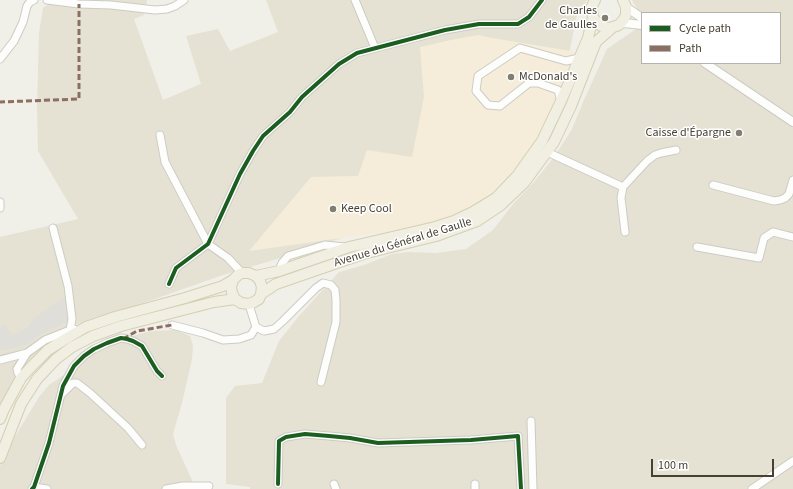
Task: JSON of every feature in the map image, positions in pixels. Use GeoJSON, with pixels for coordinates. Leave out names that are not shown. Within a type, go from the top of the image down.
{"type":"FeatureCollection","features":[{"type":"Feature","properties":{"kind":"main road","name":"Avenue du Général de Gaulle"},"geometry":{"type":"LineString","coordinates":[[242,273],[249,273],[256,276],[279,271],[349,247],[435,227],[473,212],[496,198],[517,176],[542,141],[588,38],[593,16],[592,6],[595,0]]}},
{"type":"Feature","properties":{"kind":"main road"},"geometry":{"type":"LineString","coordinates":[[593,16],[601,26],[616,26],[622,22],[626,15],[625,3]]}},
{"type":"Feature","properties":{"kind":"main road","name":"Avenue du Général de Gaulle"},"geometry":{"type":"LineString","coordinates":[[249,304],[259,299],[261,294],[276,284],[363,254],[436,236],[457,229],[477,221],[501,205],[524,183],[554,142],[596,42],[616,26]]}},
{"type":"Feature","properties":{"kind":"main road"},"geometry":{"type":"LineString","coordinates":[[0,419],[21,378],[48,350],[67,338],[86,327],[115,317],[186,298],[223,286],[242,273]]}},
{"type":"Feature","properties":{"kind":"main road"},"geometry":{"type":"LineString","coordinates":[[256,276],[262,287],[261,294]]}},
{"type":"Feature","properties":{"kind":"main road"},"geometry":{"type":"LineString","coordinates":[[233,280],[231,287],[235,299],[241,304],[249,304]]}},
{"type":"Feature","properties":{"kind":"main road"},"geometry":{"type":"LineString","coordinates":[[0,458],[21,404],[37,379],[56,359],[72,347],[93,336],[121,326],[207,304],[235,299]]}},
{"type":"Feature","properties":{"kind":"street"},"geometry":{"type":"LineString","coordinates":[[0,59],[14,40],[23,22],[27,6],[34,0]]}},
{"type":"Feature","properties":{"kind":"street"},"geometry":{"type":"LineString","coordinates":[[47,0],[79,4],[167,10],[184,0]]}},
{"type":"Feature","properties":{"kind":"street"},"geometry":{"type":"LineString","coordinates":[[355,0],[376,48]]}},
{"type":"Feature","properties":{"kind":"street"},"geometry":{"type":"LineString","coordinates":[[169,284],[176,268],[208,244],[240,174],[253,151],[264,136],[290,112],[302,97],[339,64],[357,53],[444,30],[480,24],[518,24],[529,17],[542,0]]}},
{"type":"Feature","properties":{"kind":"street"},"geometry":{"type":"LineString","coordinates":[[625,3],[641,17]]}},
{"type":"Feature","properties":{"kind":"street"},"geometry":{"type":"LineString","coordinates":[[616,26],[624,23],[641,25]]}},
{"type":"Feature","properties":{"kind":"street"},"geometry":{"type":"LineString","coordinates":[[561,101],[558,90],[538,82],[529,83],[500,106],[488,105],[476,91],[478,76],[520,48],[566,62],[579,58]]}},
{"type":"Feature","properties":{"kind":"street"},"geometry":{"type":"LineString","coordinates":[[706,64],[793,122]]}},
{"type":"Feature","properties":{"kind":"street"},"geometry":{"type":"LineString","coordinates":[[160,135],[165,162],[208,244],[228,258],[242,273]]}},
{"type":"Feature","properties":{"kind":"street"},"geometry":{"type":"LineString","coordinates":[[625,232],[621,198],[623,187],[647,161],[658,154],[676,150]]}},
{"type":"Feature","properties":{"kind":"street"},"geometry":{"type":"LineString","coordinates":[[547,152],[623,187]]}},
{"type":"Feature","properties":{"kind":"street"},"geometry":{"type":"LineString","coordinates":[[713,185],[774,202],[785,198],[789,194],[793,180]]}},
{"type":"Feature","properties":{"kind":"street"},"geometry":{"type":"LineString","coordinates":[[0,202],[0,208]]}},
{"type":"Feature","properties":{"kind":"street"},"geometry":{"type":"LineString","coordinates":[[52,228],[68,286],[72,319],[70,330]]}},
{"type":"Feature","properties":{"kind":"street"},"geometry":{"type":"LineString","coordinates":[[697,246],[759,258],[764,238],[773,232],[793,237]]}},
{"type":"Feature","properties":{"kind":"street"},"geometry":{"type":"LineString","coordinates":[[249,304],[256,327],[264,331],[274,329],[316,288],[323,283],[330,284],[335,290],[336,322],[321,382]]}},
{"type":"Feature","properties":{"kind":"street"},"geometry":{"type":"LineString","coordinates":[[172,325],[223,340],[239,339],[250,335],[256,327]]}},
{"type":"Feature","properties":{"kind":"street"},"geometry":{"type":"LineString","coordinates":[[21,378],[17,369],[27,353],[44,340],[70,330],[86,327]]}},
{"type":"Feature","properties":{"kind":"street"},"geometry":{"type":"LineString","coordinates":[[47,489],[33,488],[49,443],[63,386],[74,366],[84,356],[107,343],[121,338],[127,339],[142,346],[157,371],[162,376]]}},
{"type":"Feature","properties":{"kind":"street"},"geometry":{"type":"LineString","coordinates":[[0,360],[27,353]]}},
{"type":"Feature","properties":{"kind":"street"},"geometry":{"type":"LineString","coordinates":[[61,396],[73,383],[77,383],[128,428],[142,445]]}},
{"type":"Feature","properties":{"kind":"street"},"geometry":{"type":"LineString","coordinates":[[531,421],[533,489]]}},
{"type":"Feature","properties":{"kind":"street"},"geometry":{"type":"LineString","coordinates":[[278,484],[279,441],[286,436],[306,434],[350,438],[378,443],[472,440],[518,436],[521,489]]}},
{"type":"Feature","properties":{"kind":"street"},"geometry":{"type":"LineString","coordinates":[[752,489],[793,461]]}},
{"type":"Feature","properties":{"kind":"street"},"geometry":{"type":"LineString","coordinates":[[166,489],[183,486],[209,486]]}},
{"type":"Feature","properties":{"kind":"shaded area"},"geometry":{"type":"Polygon","coordinates":[[[55,0],[147,0],[144,15],[134,19],[163,100],[201,84],[186,36],[218,29],[230,51],[278,32],[266,0],[587,0],[576,18],[569,55],[370,229],[223,275],[132,307],[92,318],[58,332],[34,356],[0,406],[0,237],[78,219],[38,151],[37,109],[39,33],[43,8],[55,0]]]}},
{"type":"Feature","properties":{"kind":"shaded area"},"geometry":{"type":"Polygon","coordinates":[[[632,0],[793,0],[793,489],[250,489],[250,487],[226,484],[226,398],[235,386],[262,383],[279,341],[299,316],[339,272],[364,265],[392,254],[409,252],[436,253],[466,249],[493,230],[554,157],[571,131],[607,49],[639,27],[638,10],[632,0]]]}},
{"type":"Feature","properties":{"kind":"shaded area"},"geometry":{"type":"Polygon","coordinates":[[[478,35],[577,52],[560,98],[533,146],[515,169],[487,197],[470,208],[433,222],[391,231],[249,251],[311,177],[358,176],[367,150],[412,157],[424,97],[420,47],[478,35]]]}},
{"type":"Feature","properties":{"kind":"shaded area"},"geometry":{"type":"Polygon","coordinates":[[[66,297],[69,321],[37,336],[28,344],[0,351],[0,329],[3,324],[13,336],[30,325],[32,320],[66,297]]]}},
{"type":"Feature","properties":{"kind":"shaded area"},"geometry":{"type":"Polygon","coordinates":[[[176,330],[190,336],[193,346],[192,359],[182,403],[173,434],[176,445],[196,489],[0,489],[0,466],[5,453],[39,397],[49,385],[105,347],[129,337],[151,331],[176,330]]]}},
{"type":"Feature","properties":{"kind":"marked path"},"geometry":{"type":"LineString","coordinates":[[0,103],[79,99],[79,4]]}},
{"type":"Feature","properties":{"kind":"marked path"},"geometry":{"type":"LineString","coordinates":[[123,339],[137,331],[172,325]]}},
{"type":"Feature","properties":{"kind":"cycle path"},"geometry":{"type":"LineString","coordinates":[[169,284],[176,268],[208,244],[240,174],[263,136],[290,112],[302,97],[339,64],[357,53],[445,30],[479,24],[518,24],[529,17],[542,0]]}},
{"type":"Feature","properties":{"kind":"cycle path"},"geometry":{"type":"LineString","coordinates":[[32,489],[49,443],[63,386],[74,366],[84,356],[107,343],[121,338],[127,339],[142,346],[157,371],[162,376]]}},
{"type":"Feature","properties":{"kind":"cycle path"},"geometry":{"type":"LineString","coordinates":[[278,484],[279,441],[286,437],[305,434],[350,438],[378,443],[471,440],[518,436],[521,489]]}},
{"type":"Feature","properties":{"kind":"place","name":"Charles de Gaulles"},"geometry":{"type":"Point","coordinates":[605,18]}},
{"type":"Feature","properties":{"kind":"place","name":"McDonald's"},"geometry":{"type":"Point","coordinates":[511,77]}},
{"type":"Feature","properties":{"kind":"place","name":"Caisse d'Épargne"},"geometry":{"type":"Point","coordinates":[739,133]}},
{"type":"Feature","properties":{"kind":"place","name":"Keep Cool"},"geometry":{"type":"Point","coordinates":[333,209]}}]}
